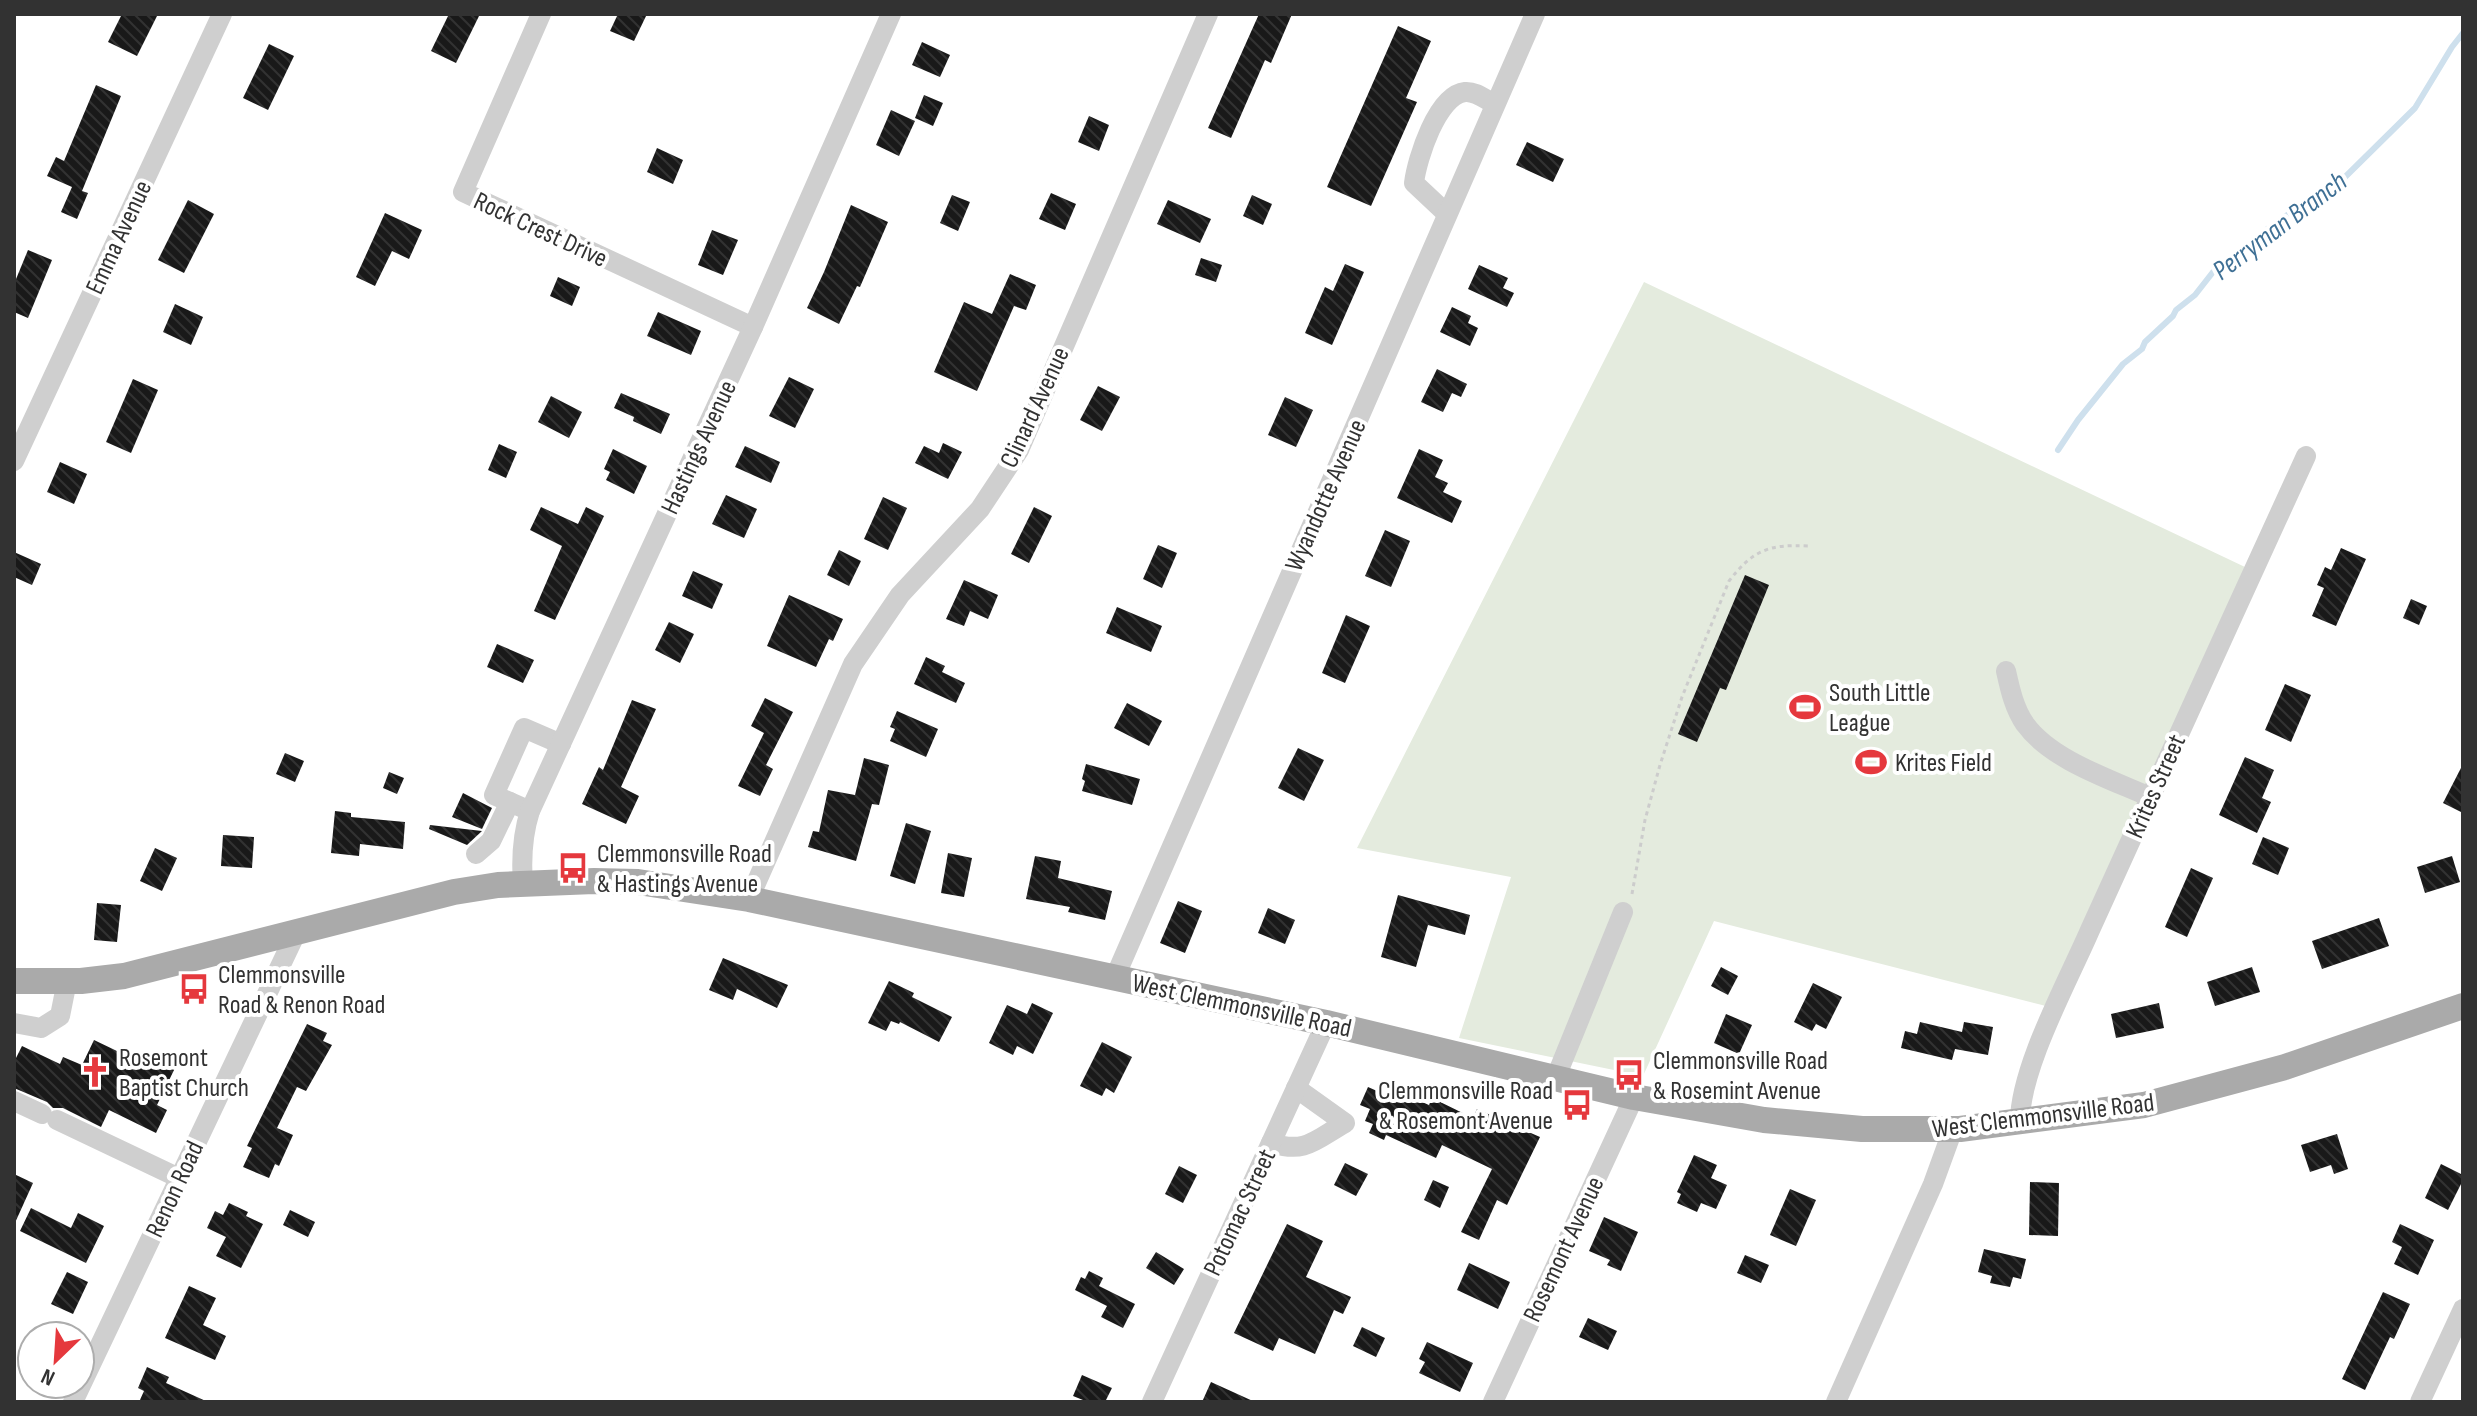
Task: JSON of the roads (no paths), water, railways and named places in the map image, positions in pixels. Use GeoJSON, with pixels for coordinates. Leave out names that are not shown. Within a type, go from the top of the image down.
{"type":"FeatureCollection","features":[{"type":"Feature","properties":{"kind":"main road","name":"West Clemmonsville Road"},"geometry":{"type":"LineString","coordinates":[[14,981],[67,981],[124,976],[454,892],[523,884],[638,882],[749,899],[1115,977],[1326,1023],[1634,1097],[1764,1120],[1862,1129],[1953,1129],[2144,1105],[2220,1087],[2463,1006]]}},
{"type":"Feature","properties":{"kind":"street","name":"Emma Avenue"},"geometry":{"type":"LineString","coordinates":[[14,461],[222,14]]}},
{"type":"Feature","properties":{"kind":"street","name":"Rock Crest Drive"},"geometry":{"type":"LineString","coordinates":[[541,14],[463,192],[753,327]]}},
{"type":"Feature","properties":{"kind":"street","name":"Hastings Avenue"},"geometry":{"type":"LineString","coordinates":[[523,884],[521,854],[530,811],[753,327],[891,14]]}},
{"type":"Feature","properties":{"kind":"street","name":"Clinard Avenue"},"geometry":{"type":"LineString","coordinates":[[749,899],[853,664],[900,595],[980,509],[1019,450],[1208,14]]}},
{"type":"Feature","properties":{"kind":"street","name":"Wyandotte Avenue"},"geometry":{"type":"LineString","coordinates":[[1115,977],[1535,14]]}},
{"type":"Feature","properties":{"kind":"street"},"geometry":{"type":"LineString","coordinates":[[1447,214],[1414,183],[1416,162],[1445,101],[1463,92],[1473,93],[1495,104]]}},
{"type":"Feature","properties":{"kind":"street","name":"Krites Street"},"geometry":{"type":"LineString","coordinates":[[2020,1123],[2020,1104],[2034,1060],[2306,456]]}},
{"type":"Feature","properties":{"kind":"street"},"geometry":{"type":"LineString","coordinates":[[2006,671],[2017,710],[2043,743],[2059,754],[2150,797]]}},
{"type":"Feature","properties":{"kind":"street"},"geometry":{"type":"LineString","coordinates":[[530,811],[494,795],[524,728],[561,744]]}},
{"type":"Feature","properties":{"kind":"street"},"geometry":{"type":"LineString","coordinates":[[476,854],[491,841],[510,802]]}},
{"type":"Feature","properties":{"kind":"street"},"geometry":{"type":"LineString","coordinates":[[1556,1077],[1623,912]]}},
{"type":"Feature","properties":{"kind":"street","name":"Renon Road"},"geometry":{"type":"LineString","coordinates":[[73,1402],[296,933]]}},
{"type":"Feature","properties":{"kind":"street"},"geometry":{"type":"LineString","coordinates":[[14,1023],[41,1028],[60,1016],[67,981]]}},
{"type":"Feature","properties":{"kind":"street","name":"Potomac Street"},"geometry":{"type":"LineString","coordinates":[[1152,1402],[1326,1023]]}},
{"type":"Feature","properties":{"kind":"street"},"geometry":{"type":"LineString","coordinates":[[1271,1143],[1301,1149],[1345,1123],[1296,1088]]}},
{"type":"Feature","properties":{"kind":"street","name":"Rosemont Avenue"},"geometry":{"type":"LineString","coordinates":[[1493,1402],[1634,1097]]}},
{"type":"Feature","properties":{"kind":"street"},"geometry":{"type":"LineString","coordinates":[[14,1101],[179,1178]]}},
{"type":"Feature","properties":{"kind":"street"},"geometry":{"type":"LineString","coordinates":[[1836,1402],[1933,1184],[1953,1129]]}},
{"type":"Feature","properties":{"kind":"street"},"geometry":{"type":"LineString","coordinates":[[2420,1402],[2463,1309]]}},
{"type":"Feature","properties":{"kind":"waterway","name":"Perryman Branch"},"geometry":{"type":"LineString","coordinates":[[2058,450],[2123,364],[2195,295],[2213,272],[2275,223],[2339,183],[2415,108],[2463,33]]}},
{"type":"Feature","properties":{"kind":"place","name":"South Little League"},"geometry":{"type":"Point","coordinates":[1805,707]}},
{"type":"Feature","properties":{"kind":"place","name":"Krites Field"},"geometry":{"type":"Point","coordinates":[1871,762]}},
{"type":"Feature","properties":{"kind":"place","name":"Clemmonsville Road & Hastings Avenue"},"geometry":{"type":"Point","coordinates":[573,868]}},
{"type":"Feature","properties":{"kind":"place","name":"Clemmonsville Road & Renon Road"},"geometry":{"type":"Point","coordinates":[194,989]}},
{"type":"Feature","properties":{"kind":"place","name":"Rosemont Baptist Church"},"geometry":{"type":"Point","coordinates":[95,1072]}},
{"type":"Feature","properties":{"kind":"place","name":"Clemmonsville Road & Rosemint Avenue"},"geometry":{"type":"Point","coordinates":[1629,1075]}},
{"type":"Feature","properties":{"kind":"place","name":"Clemmonsville Road & Rosemont Avenue"},"geometry":{"type":"Point","coordinates":[1577,1105]}}]}
